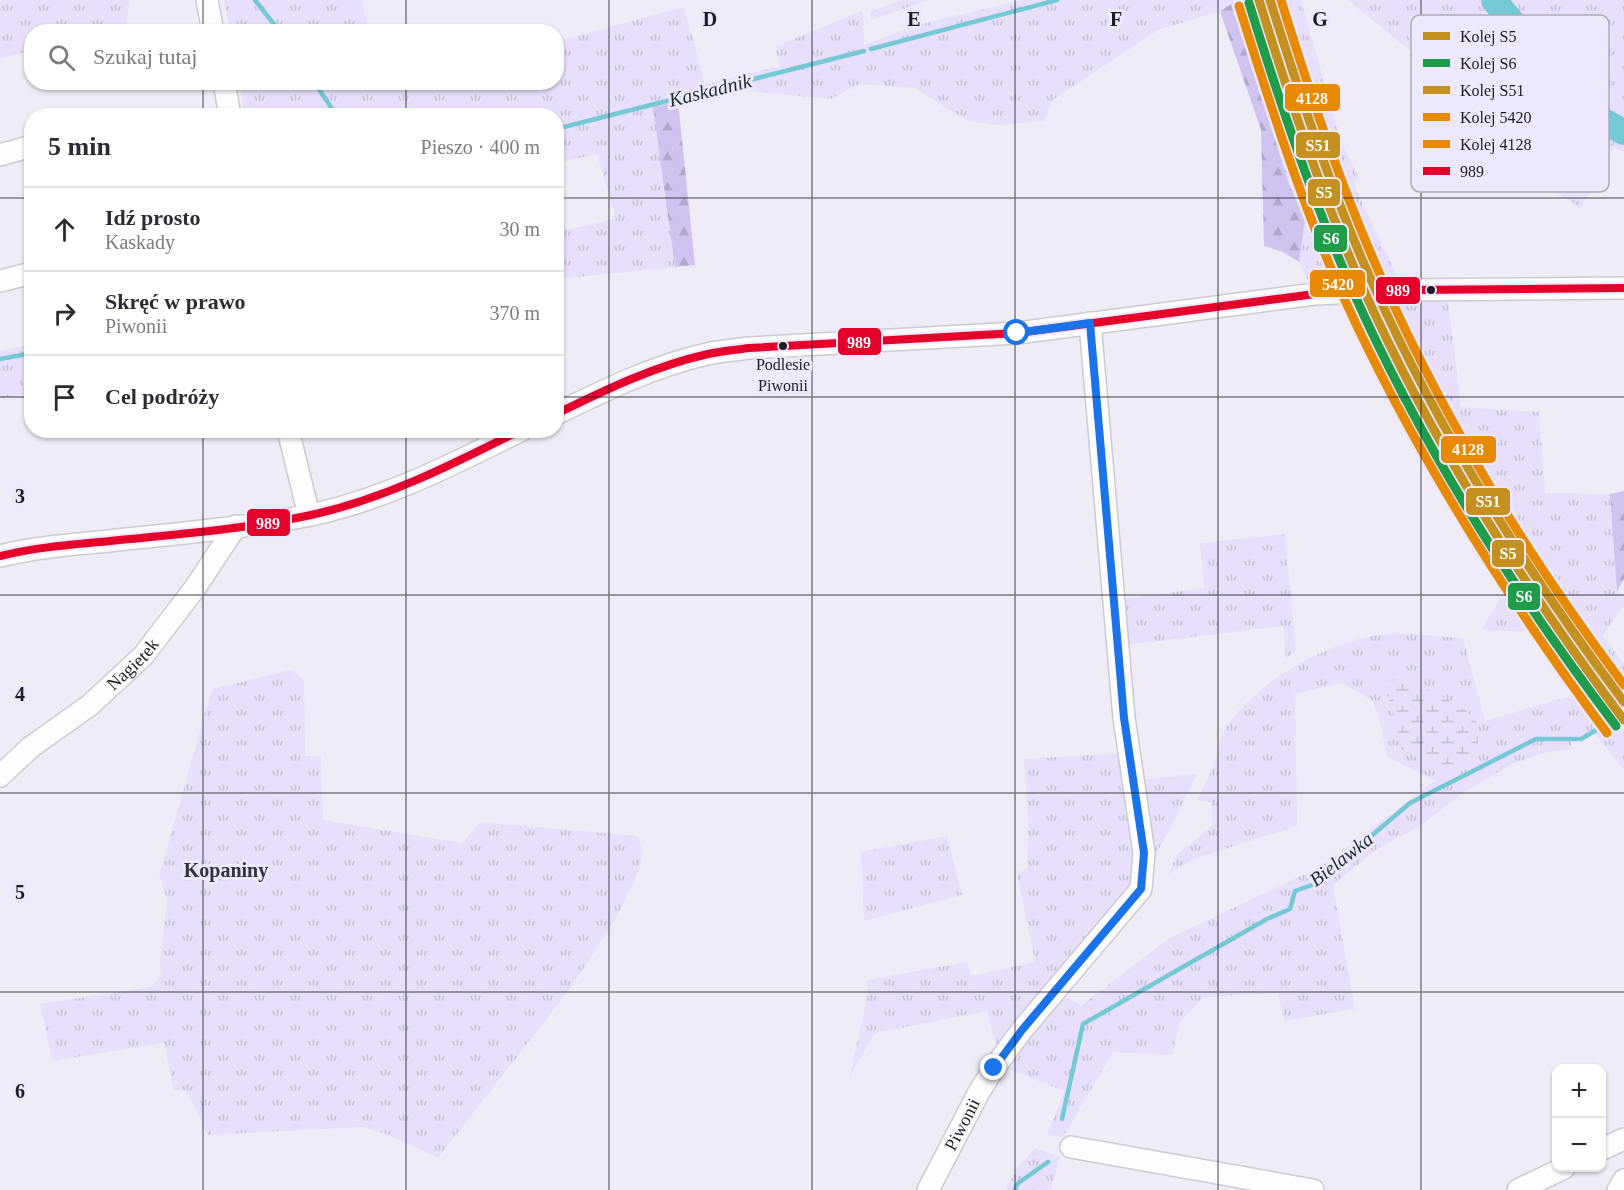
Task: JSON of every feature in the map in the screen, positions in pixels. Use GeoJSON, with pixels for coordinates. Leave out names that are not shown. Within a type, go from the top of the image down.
{"type":"FeatureCollection","features":[{"type":"Feature","properties":{"kind":"street"},"geometry":{"type":"LineString","coordinates":[[207,0],[212,24]]}},
{"type":"Feature","properties":{"kind":"street"},"geometry":{"type":"LineString","coordinates":[[225,90],[229,108]]}},
{"type":"Feature","properties":{"kind":"street"},"geometry":{"type":"LineString","coordinates":[[0,155],[24,148]]}},
{"type":"Feature","properties":{"kind":"street"},"geometry":{"type":"LineString","coordinates":[[0,281],[24,275]]}},
{"type":"Feature","properties":{"kind":"street"},"geometry":{"type":"LineString","coordinates":[[564,410],[638,375],[708,354],[749,348],[1017,333],[1315,294],[1408,290],[1624,288]]}},
{"type":"Feature","properties":{"kind":"street","name":"Piwonii"},"geometry":{"type":"LineString","coordinates":[[928,1190],[994,1068],[1022,1030],[1141,889],[1144,853],[1124,718],[1090,323]]}},
{"type":"Feature","properties":{"kind":"street"},"geometry":{"type":"LineString","coordinates":[[290,438],[309,515]]}},
{"type":"Feature","properties":{"kind":"street"},"geometry":{"type":"LineString","coordinates":[[0,556],[309,515],[399,489],[505,438]]}},
{"type":"Feature","properties":{"kind":"street","name":"Nagietek"},"geometry":{"type":"LineString","coordinates":[[0,776],[31,747],[90,705],[143,657],[195,588],[236,526]]}},
{"type":"Feature","properties":{"kind":"street"},"geometry":{"type":"LineString","coordinates":[[1606,1147],[1624,1139]]}},
{"type":"Feature","properties":{"kind":"street"},"geometry":{"type":"LineString","coordinates":[[1071,1147],[1313,1190]]}},
{"type":"Feature","properties":{"kind":"street"},"geometry":{"type":"LineString","coordinates":[[1518,1190],[1554,1172]]}},
{"type":"Feature","properties":{"kind":"street"},"geometry":{"type":"LineString","coordinates":[[1618,1190],[1624,1180]]}},
{"type":"Feature","properties":{"kind":"shaded area"},"geometry":{"type":"Polygon","coordinates":[[[1248,0],[1282,0],[1304,76],[1380,282],[1351,283],[1323,218],[1284,115],[1248,0]]]}},
{"type":"Feature","properties":{"kind":"shaded area"},"geometry":{"type":"Polygon","coordinates":[[[1391,297],[1422,363],[1542,577],[1624,689],[1624,734],[1540,615],[1437,449],[1366,307],[1391,297]]]}},
{"type":"Feature","properties":{"kind":"green space"},"geometry":{"type":"Polygon","coordinates":[[[0,0],[130,0],[126,23],[122,24],[24,24],[24,52],[0,59],[0,0]]]}},
{"type":"Feature","properties":{"kind":"green space"},"geometry":{"type":"Polygon","coordinates":[[[224,0],[361,0],[367,24],[229,24],[224,0]]]}},
{"type":"Feature","properties":{"kind":"green space"},"geometry":{"type":"Polygon","coordinates":[[[901,0],[929,0],[871,20],[870,12],[901,0]]]}},
{"type":"Feature","properties":{"kind":"green space"},"geometry":{"type":"Polygon","coordinates":[[[1022,0],[1248,0],[1295,143],[1351,283],[1308,281],[1299,262],[1305,219],[1289,184],[1233,3],[1220,11],[1158,30],[1054,99],[1044,121],[998,125],[967,121],[915,88],[859,84],[831,99],[726,89],[654,107],[675,267],[564,278],[564,230],[616,219],[597,154],[564,161],[564,108],[244,108],[240,90],[564,90],[564,39],[684,7],[705,85],[780,66],[775,47],[863,10],[864,45],[917,25],[1022,0]]]}},
{"type":"Feature","properties":{"kind":"green space"},"geometry":{"type":"Polygon","coordinates":[[[1282,0],[1301,0],[1341,142],[1359,177],[1354,185],[1397,276],[1380,282],[1304,76],[1282,0]]]}},
{"type":"Feature","properties":{"kind":"green space"},"geometry":{"type":"Polygon","coordinates":[[[1348,0],[1624,0],[1624,152],[1614,147],[1609,156],[1609,15],[1411,15],[1411,52],[1348,0]]]}},
{"type":"Feature","properties":{"kind":"green space"},"geometry":{"type":"Polygon","coordinates":[[[1233,3],[1289,184],[1305,220],[1299,262],[1283,252],[1264,246],[1261,130],[1220,11],[1233,3]]]}},
{"type":"Feature","properties":{"kind":"green space"},"geometry":{"type":"Polygon","coordinates":[[[678,101],[695,265],[675,267],[653,107],[678,101]]]}},
{"type":"Feature","properties":{"kind":"green space"},"geometry":{"type":"Polygon","coordinates":[[[1556,192],[1590,192],[1581,208],[1556,192]]]}},
{"type":"Feature","properties":{"kind":"green space"},"geometry":{"type":"Polygon","coordinates":[[[1391,297],[1448,300],[1461,407],[1539,412],[1545,493],[1610,494],[1617,592],[1624,596],[1624,605],[1603,636],[1624,663],[1624,689],[1542,577],[1422,363],[1391,297]]]}},
{"type":"Feature","properties":{"kind":"green space"},"geometry":{"type":"Polygon","coordinates":[[[1366,307],[1437,449],[1540,615],[1624,734],[1624,770],[1595,734],[1570,737],[1572,749],[1543,753],[1512,764],[1461,794],[1422,825],[1378,848],[1333,885],[1355,1009],[1284,1021],[1278,993],[1204,997],[1180,1022],[1172,1055],[1113,1052],[1063,1137],[1047,1135],[1065,1091],[1002,1067],[1061,993],[1081,1006],[1168,939],[1322,866],[1435,781],[1387,756],[1379,717],[1372,700],[1342,683],[1295,694],[1297,826],[1194,859],[1168,874],[1177,854],[1212,825],[1211,802],[1197,800],[1214,764],[1225,729],[1256,694],[1296,665],[1342,644],[1386,634],[1414,634],[1463,638],[1485,721],[1571,696],[1527,631],[1481,629],[1504,593],[1407,426],[1389,380],[1356,312],[1366,307]]]}},
{"type":"Feature","properties":{"kind":"green space"},"geometry":{"type":"Polygon","coordinates":[[[24,346],[24,395],[0,398],[0,351],[24,346]]]}},
{"type":"Feature","properties":{"kind":"green space"},"geometry":{"type":"Polygon","coordinates":[[[1624,491],[1624,579],[1617,592],[1610,494],[1624,491]]]}},
{"type":"Feature","properties":{"kind":"green space"},"geometry":{"type":"Polygon","coordinates":[[[1285,534],[1296,650],[1286,659],[1283,626],[1126,645],[1121,599],[1204,588],[1200,543],[1285,534]]]}},
{"type":"Feature","properties":{"kind":"green space"},"geometry":{"type":"Polygon","coordinates":[[[291,670],[304,680],[305,756],[321,756],[323,820],[462,843],[480,822],[638,836],[643,855],[636,878],[615,920],[572,986],[438,1158],[389,1135],[362,1127],[208,1135],[186,1090],[174,1091],[164,1043],[52,1061],[40,1004],[151,987],[161,975],[160,963],[167,898],[159,876],[212,689],[291,670]]]}},
{"type":"Feature","properties":{"kind":"green space"},"geometry":{"type":"Polygon","coordinates":[[[1400,680],[1452,702],[1471,716],[1479,724],[1477,756],[1465,758],[1450,769],[1434,765],[1400,749],[1397,726],[1389,698],[1377,681],[1400,680]]]}},
{"type":"Feature","properties":{"kind":"green space"},"geometry":{"type":"Polygon","coordinates":[[[1120,753],[1136,837],[1133,886],[1001,1050],[996,1045],[987,1011],[875,1033],[850,1075],[868,994],[867,980],[967,962],[971,976],[1035,962],[1017,874],[1027,868],[1028,822],[1024,759],[1120,753]]]}},
{"type":"Feature","properties":{"kind":"green space"},"geometry":{"type":"Polygon","coordinates":[[[1197,774],[1168,833],[1153,859],[1139,780],[1197,774]]]}},
{"type":"Feature","properties":{"kind":"green space"},"geometry":{"type":"Polygon","coordinates":[[[947,836],[962,895],[864,921],[861,852],[947,836]]]}},
{"type":"Feature","properties":{"kind":"green space"},"geometry":{"type":"Polygon","coordinates":[[[1035,1148],[1060,1157],[1051,1190],[1006,1190],[1016,1169],[1035,1148]]]}},
{"type":"Feature","properties":{"kind":"waterway"},"geometry":{"type":"LineString","coordinates":[[255,0],[274,24]]}},
{"type":"Feature","properties":{"kind":"waterway","name":"Kaskadnik"},"geometry":{"type":"LineString","coordinates":[[871,49],[1057,0]]}},
{"type":"Feature","properties":{"kind":"waterway"},"geometry":{"type":"LineString","coordinates":[[1494,0],[1506,15]]}},
{"type":"Feature","properties":{"kind":"waterway","name":"Kaskadnik"},"geometry":{"type":"LineString","coordinates":[[564,127],[864,51]]}},
{"type":"Feature","properties":{"kind":"waterway"},"geometry":{"type":"LineString","coordinates":[[319,90],[332,108]]}},
{"type":"Feature","properties":{"kind":"waterway"},"geometry":{"type":"LineString","coordinates":[[1609,124],[1624,132]]}},
{"type":"Feature","properties":{"kind":"waterway","name":"Kaskadnik"},"geometry":{"type":"LineString","coordinates":[[0,359],[24,354]]}},
{"type":"Feature","properties":{"kind":"waterway","name":"Bielawka"},"geometry":{"type":"LineString","coordinates":[[1062,1119],[1083,1024],[1267,919],[1290,909],[1295,891],[1315,884],[1410,803],[1536,739],[1581,739],[1603,726]]}},
{"type":"Feature","properties":{"kind":"waterway","name":"Bielawka"},"geometry":{"type":"LineString","coordinates":[[1015,1190],[1017,1184],[1048,1162]]}},
{"type":"Feature","properties":{"kind":"rail line","name":"S5"},"geometry":{"type":"LineString","coordinates":[[1259,0],[1319,180],[1347,251],[1389,344],[1448,456],[1514,564],[1624,720]]}},
{"type":"Feature","properties":{"kind":"rail line","name":"S51"},"geometry":{"type":"LineString","coordinates":[[1270,0],[1330,178],[1357,248],[1398,338],[1486,499],[1553,602],[1624,702]]}},
{"type":"Feature","properties":{"kind":"rail line","name":"4128"},"geometry":{"type":"LineString","coordinates":[[1281,0],[1339,175],[1366,243],[1406,331],[1491,488],[1555,588],[1624,685]]}},
{"type":"Feature","properties":{"kind":"rail line","name":"S6"},"geometry":{"type":"LineString","coordinates":[[1249,3],[1309,183],[1337,254],[1379,347],[1408,404],[1471,515],[1541,622],[1616,726]]}},
{"type":"Feature","properties":{"kind":"rail line","name":"5420"},"geometry":{"type":"LineString","coordinates":[[1239,6],[1274,116],[1313,225],[1371,354],[1400,411],[1463,522],[1533,629],[1607,733]]}},
{"type":"Feature","properties":{"kind":"transit line","name":"989"},"geometry":{"type":"LineString","coordinates":[[564,410],[668,365],[708,354],[749,348],[1017,333],[1315,294],[1408,290],[1624,288]]}},
{"type":"Feature","properties":{"kind":"transit line","name":"989"},"geometry":{"type":"LineString","coordinates":[[0,556],[62,546],[232,528],[311,515],[392,490],[505,438]]}},
{"type":"Feature","properties":{"kind":"place","name":"Podlesie Piwonii"},"geometry":{"type":"Point","coordinates":[783,346]}},
{"type":"Feature","properties":{"kind":"district","name":"Kopaniny"},"geometry":{"type":"Point","coordinates":[226,870]}},
{"type":"Feature","properties":{"kind":"route"},"geometry":{"type":"LineString","coordinates":[[994,1068],[1022,1030],[1141,889],[1144,853],[1124,718],[1090,323],[1017,333]]}}]}
